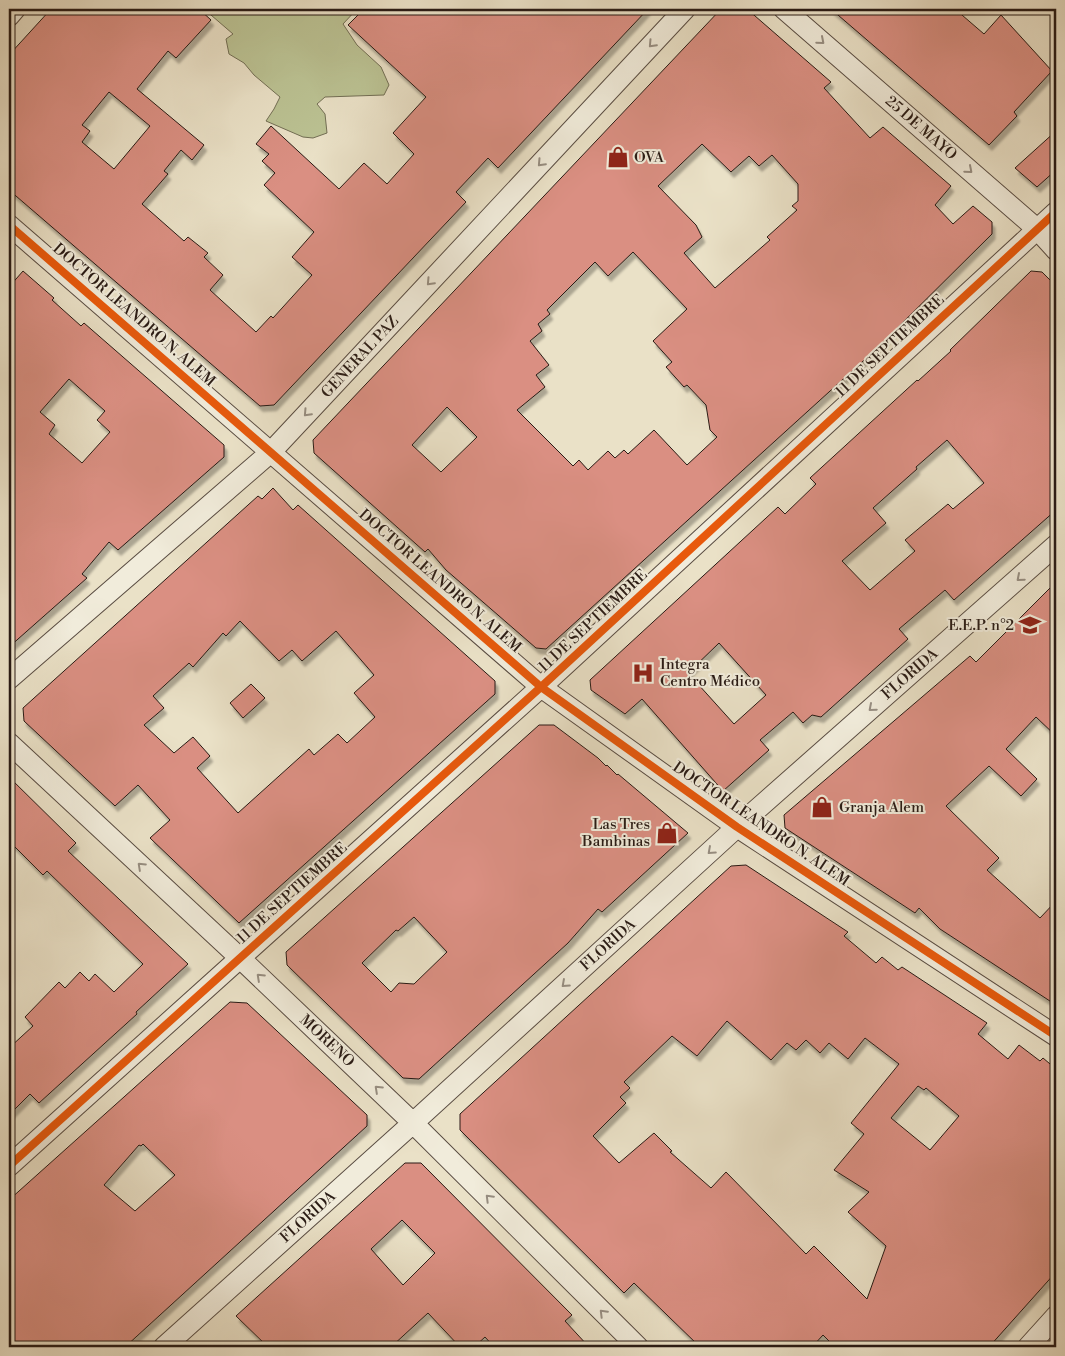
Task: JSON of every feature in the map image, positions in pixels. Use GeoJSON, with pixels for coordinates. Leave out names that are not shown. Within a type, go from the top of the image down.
{"type":"FeatureCollection","features":[{"type":"Feature","properties":{"kind":"street"},"geometry":{"type":"LineString","coordinates":[[9,16],[16,9]]}},
{"type":"Feature","properties":{"kind":"street","name":"GENERAL PAZ"},"geometry":{"type":"LineString","coordinates":[[9,679],[271,452],[685,9]]}},
{"type":"Feature","properties":{"kind":"street","name":"25 DE MAYO"},"geometry":{"type":"LineString","coordinates":[[784,9],[1037,229],[1056,250]]}},
{"type":"Feature","properties":{"kind":"street","name":"11 DE SEPTIEMBRE"},"geometry":{"type":"LineString","coordinates":[[9,1166],[541,687],[1056,212]]}},
{"type":"Feature","properties":{"kind":"street","name":"DOCTOR LEANDRO N. ALEM"},"geometry":{"type":"LineString","coordinates":[[9,225],[541,687],[737,827],[1056,1036]]}},
{"type":"Feature","properties":{"kind":"street","name":"FLORIDA"},"geometry":{"type":"LineString","coordinates":[[164,1347],[737,827],[1056,546]]}},
{"type":"Feature","properties":{"kind":"street","name":"MORENO"},"geometry":{"type":"LineString","coordinates":[[9,743],[413,1122],[638,1347]]}},
{"type":"Feature","properties":{"kind":"street"},"geometry":{"type":"LineString","coordinates":[[1028,1347],[1056,1316]]}},
{"type":"Feature","properties":{"kind":"green space"},"geometry":{"type":"Polygon","coordinates":[[[204,9],[357,9],[343,24],[357,45],[381,67],[389,85],[384,95],[325,97],[317,104],[325,114],[327,133],[313,138],[303,137],[266,121],[280,97],[254,75],[244,63],[229,54],[226,39],[233,34],[204,9]]]}},
{"type":"Feature","properties":{"kind":"building"},"geometry":{"type":"Polygon","coordinates":[[[51,9],[199,9],[211,20],[176,58],[168,51],[137,89],[204,145],[192,160],[181,150],[164,171],[168,174],[142,204],[184,241],[188,237],[208,253],[204,257],[223,275],[210,290],[256,332],[271,316],[273,318],[312,275],[292,257],[314,232],[264,185],[275,173],[262,161],[269,154],[256,144],[271,126],[339,189],[364,163],[387,184],[414,154],[393,133],[426,97],[348,25],[364,9],[648,9],[498,168],[488,158],[456,192],[466,202],[274,405],[260,406],[9,190],[9,55],[51,9]],[[109,92],[82,125],[90,131],[82,142],[114,169],[150,126],[109,92]]]}},
{"type":"Feature","properties":{"kind":"building"},"geometry":{"type":"Polygon","coordinates":[[[721,9],[747,9],[831,82],[824,88],[870,138],[883,127],[951,186],[935,205],[953,224],[973,206],[992,222],[992,234],[873,352],[546,649],[536,648],[446,570],[428,549],[425,552],[314,453],[313,440],[721,9]],[[702,144],[658,186],[696,225],[702,237],[684,253],[715,288],[770,240],[767,237],[797,210],[792,206],[798,201],[798,184],[772,155],[759,166],[749,156],[731,172],[702,144]],[[633,252],[608,276],[595,262],[547,310],[550,314],[538,324],[542,331],[530,341],[549,365],[536,375],[545,387],[517,410],[573,466],[579,460],[588,470],[608,451],[615,458],[624,450],[628,454],[654,430],[687,465],[717,437],[710,430],[706,405],[687,385],[684,387],[666,367],[672,362],[653,341],[687,309],[633,252]],[[447,407],[412,445],[441,472],[477,437],[447,407]]]}},
{"type":"Feature","properties":{"kind":"building"},"geometry":{"type":"Polygon","coordinates":[[[831,9],[955,9],[984,34],[1001,15],[1052,71],[1014,112],[1017,116],[989,145],[831,9]]]}},
{"type":"Feature","properties":{"kind":"building"},"geometry":{"type":"Polygon","coordinates":[[[1056,131],[1056,170],[1037,187],[1015,168],[1056,131]]]}},
{"type":"Feature","properties":{"kind":"building"},"geometry":{"type":"Polygon","coordinates":[[[23,271],[54,298],[52,300],[81,326],[84,323],[224,445],[224,457],[118,550],[109,542],[82,574],[87,578],[9,647],[9,287],[23,271]],[[69,379],[40,412],[55,425],[49,434],[82,463],[110,432],[97,420],[105,411],[69,379]]]}},
{"type":"Feature","properties":{"kind":"building"},"geometry":{"type":"Polygon","coordinates":[[[1031,271],[1042,272],[1056,286],[1056,510],[954,600],[945,590],[899,629],[908,639],[821,717],[812,715],[803,723],[793,712],[760,740],[769,750],[723,791],[642,699],[625,714],[591,690],[590,680],[778,507],[785,514],[816,484],[810,478],[950,350],[1031,271]],[[947,440],[873,508],[886,523],[842,561],[870,590],[915,551],[905,540],[948,504],[953,509],[984,483],[947,440]],[[719,643],[688,673],[734,724],[766,695],[719,643]]]}},
{"type":"Feature","properties":{"kind":"building"},"geometry":{"type":"Polygon","coordinates":[[[273,488],[293,510],[298,505],[495,681],[495,694],[239,923],[150,838],[170,820],[138,785],[115,806],[24,721],[23,708],[258,496],[262,499],[273,488]],[[240,621],[226,636],[223,633],[193,667],[189,663],[153,696],[164,708],[144,725],[174,753],[193,737],[210,756],[197,768],[238,813],[309,749],[314,755],[338,734],[347,743],[375,717],[354,693],[374,675],[336,631],[302,661],[292,650],[279,661],[240,621]]]}},
{"type":"Feature","properties":{"kind":"building"},"geometry":{"type":"Polygon","coordinates":[[[1056,582],[1056,736],[1036,717],[1006,749],[1037,779],[1021,796],[989,766],[946,806],[999,858],[987,870],[1040,918],[1056,901],[1056,1005],[940,929],[919,908],[915,913],[785,828],[784,815],[970,656],[976,662],[1056,582]]]}},
{"type":"Feature","properties":{"kind":"building"},"geometry":{"type":"Polygon","coordinates":[[[251,684],[265,698],[243,718],[230,703],[251,684]]]}},
{"type":"Feature","properties":{"kind":"building"},"geometry":{"type":"Polygon","coordinates":[[[539,725],[554,725],[607,765],[688,833],[602,912],[598,909],[568,943],[419,1079],[403,1078],[287,965],[286,952],[539,725]],[[414,917],[398,931],[396,930],[362,963],[391,992],[399,983],[414,984],[447,952],[414,917]]]}},
{"type":"Feature","properties":{"kind":"building"},"geometry":{"type":"Polygon","coordinates":[[[9,777],[76,843],[68,851],[188,964],[136,1012],[137,1014],[39,1103],[30,1094],[9,1115],[9,1048],[33,1026],[25,1017],[59,982],[65,988],[80,972],[89,981],[95,974],[114,992],[143,964],[47,871],[43,875],[9,841],[9,777]]]}},
{"type":"Feature","properties":{"kind":"building"},"geometry":{"type":"Polygon","coordinates":[[[746,865],[848,932],[844,936],[876,963],[882,957],[898,970],[902,967],[987,1023],[978,1034],[1008,1059],[1019,1045],[1040,1061],[1043,1058],[1056,1069],[1056,1272],[989,1347],[835,1347],[823,1335],[812,1347],[700,1347],[634,1283],[624,1293],[460,1130],[460,1114],[731,866],[746,865]],[[727,1021],[697,1056],[672,1036],[624,1082],[630,1088],[620,1097],[626,1103],[593,1136],[619,1163],[654,1133],[672,1151],[670,1152],[711,1188],[726,1172],[806,1254],[814,1246],[867,1299],[886,1246],[848,1212],[869,1192],[834,1170],[864,1134],[851,1123],[899,1064],[865,1038],[848,1059],[829,1043],[820,1053],[806,1040],[796,1050],[787,1043],[771,1060],[727,1021]],[[918,1086],[891,1118],[930,1150],[959,1116],[926,1088],[924,1090],[918,1086]]]}},
{"type":"Feature","properties":{"kind":"building"},"geometry":{"type":"Polygon","coordinates":[[[230,1002],[247,1003],[367,1115],[367,1126],[125,1347],[9,1347],[9,1200],[230,1002]],[[143,1144],[139,1145],[104,1185],[135,1211],[175,1175],[143,1144]]]}},
{"type":"Feature","properties":{"kind":"building"},"geometry":{"type":"Polygon","coordinates":[[[405,1163],[421,1163],[572,1315],[565,1321],[589,1347],[494,1347],[485,1337],[474,1347],[460,1347],[428,1313],[391,1347],[268,1347],[236,1316],[405,1163]],[[402,1220],[371,1249],[403,1285],[435,1253],[402,1220]]]}},
{"type":"Feature","properties":{"kind":"cycle path"},"geometry":{"type":"LineString","coordinates":[[9,1166],[541,687],[1056,212]]}},
{"type":"Feature","properties":{"kind":"cycle path"},"geometry":{"type":"LineString","coordinates":[[9,225],[541,687],[737,827],[1056,1036]]}},
{"type":"Feature","properties":{"kind":"place","name":"OVA"},"geometry":{"type":"Point","coordinates":[618,157]}},
{"type":"Feature","properties":{"kind":"place","name":"E.E.P. n°2"},"geometry":{"type":"Point","coordinates":[1030,625]}},
{"type":"Feature","properties":{"kind":"place","name":"Integra Centro Médico"},"geometry":{"type":"Point","coordinates":[643,673]}},
{"type":"Feature","properties":{"kind":"place","name":"Granja Alem"},"geometry":{"type":"Point","coordinates":[822,807]}},
{"type":"Feature","properties":{"kind":"place","name":"Las Tres Bambinas"},"geometry":{"type":"Point","coordinates":[667,833]}}]}
